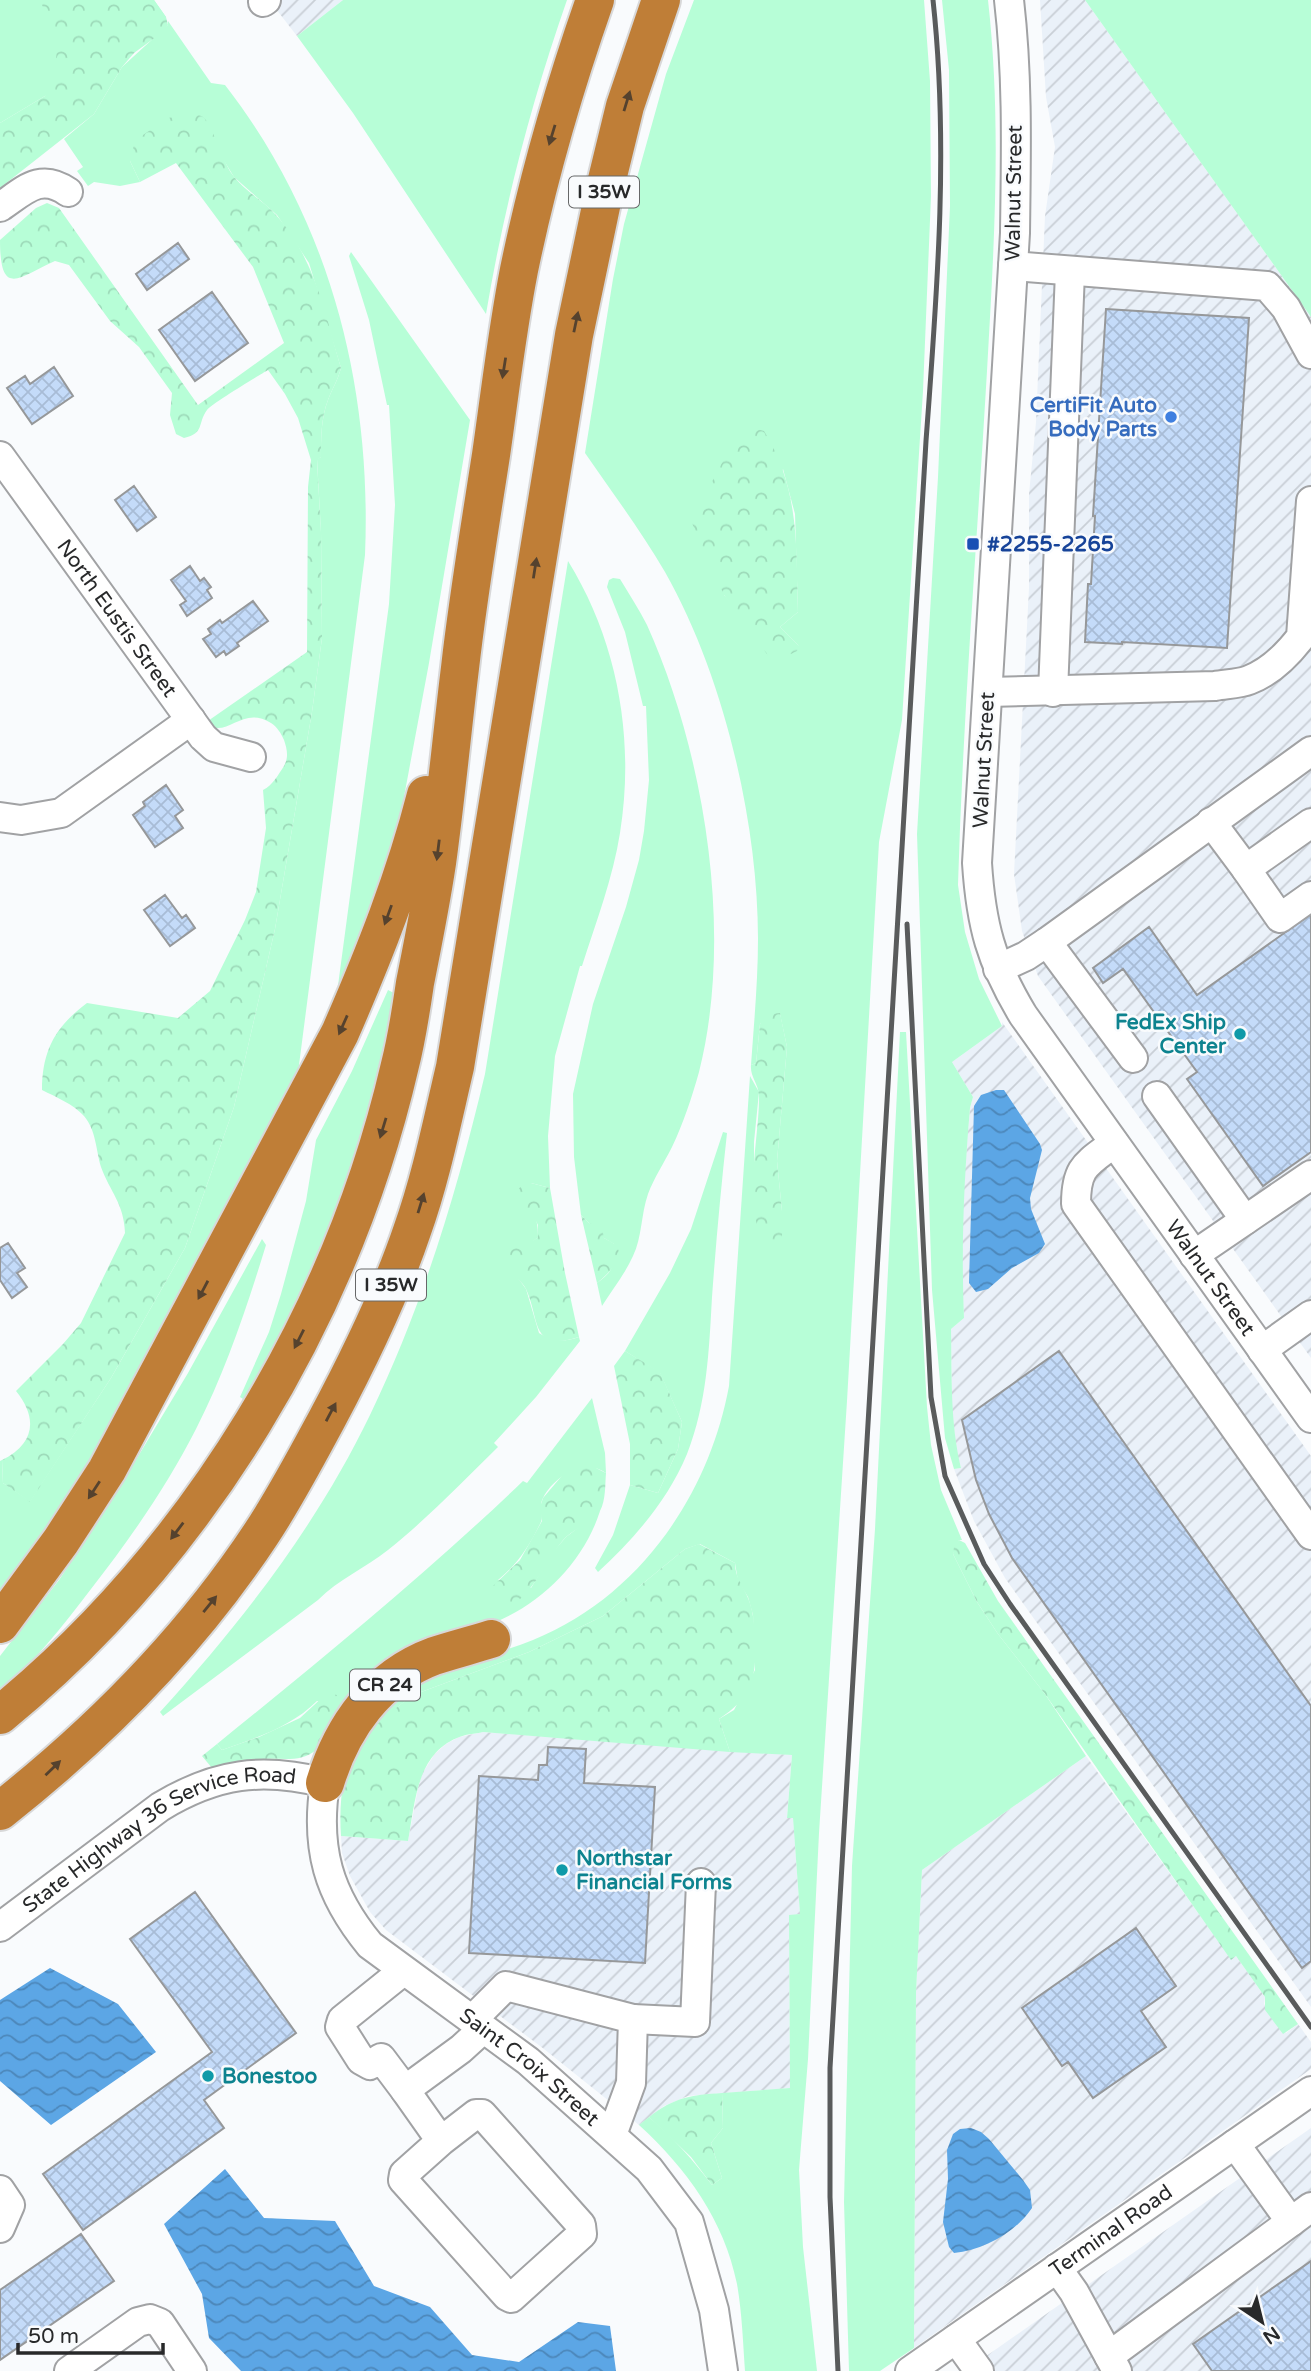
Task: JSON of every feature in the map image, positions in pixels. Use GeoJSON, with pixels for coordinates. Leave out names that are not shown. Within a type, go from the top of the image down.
{"type":"FeatureCollection","features":[{"type":"Feature","properties":{"kind":"highway","name":"I 35W"},"geometry":{"type":"LineString","coordinates":[[0,1715],[59,1663],[110,1611],[173,1537],[211,1486],[257,1415],[299,1340],[358,1205],[385,1124],[401,1062],[436,866],[461,660],[518,276],[547,150],[596,0]]}},
{"type":"Feature","properties":{"kind":"highway","name":"I 35W"},"geometry":{"type":"LineString","coordinates":[[0,1811],[43,1777],[173,1649],[215,1599],[262,1534],[300,1469],[380,1313],[412,1231],[434,1158],[455,1067],[564,389],[598,216],[622,118],[662,0]]}},
{"type":"Feature","properties":{"kind":"highway"},"geometry":{"type":"LineString","coordinates":[[0,1624],[61,1541],[107,1470],[340,1033],[397,891],[420,818],[461,660]]}},
{"type":"Feature","properties":{"kind":"highway","name":"CR 24"},"geometry":{"type":"LineString","coordinates":[[325,1783],[346,1731],[362,1708],[382,1688],[405,1671],[432,1657],[491,1639]]}},
{"type":"Feature","properties":{"kind":"street","name":"Walnut Street"},"geometry":{"type":"LineString","coordinates":[[1009,0],[1013,35],[1016,139],[1013,266],[977,863],[979,902],[988,944],[1023,1015],[1311,1418]]}},
{"type":"Feature","properties":{"kind":"street"},"geometry":{"type":"LineString","coordinates":[[0,207],[39,183],[51,182],[68,192]]}},
{"type":"Feature","properties":{"kind":"street"},"geometry":{"type":"LineString","coordinates":[[1013,266],[1267,286],[1286,308],[1311,354]]}},
{"type":"Feature","properties":{"kind":"street"},"geometry":{"type":"LineString","coordinates":[[1053,692],[1070,272]]}},
{"type":"Feature","properties":{"kind":"street","name":"North Eustis Street"},"geometry":{"type":"LineString","coordinates":[[0,456],[191,720],[214,747],[251,757]]}},
{"type":"Feature","properties":{"kind":"street"},"geometry":{"type":"LineString","coordinates":[[988,692],[1215,686],[1249,680],[1274,665],[1301,637],[1311,501]]}},
{"type":"Feature","properties":{"kind":"street"},"geometry":{"type":"LineString","coordinates":[[0,817],[20,820],[61,813],[191,720]]}},
{"type":"Feature","properties":{"kind":"street"},"geometry":{"type":"LineString","coordinates":[[998,969],[1027,956],[1311,751]]}},
{"type":"Feature","properties":{"kind":"street"},"geometry":{"type":"LineString","coordinates":[[1211,822],[1280,918],[1311,896]]}},
{"type":"Feature","properties":{"kind":"street"},"geometry":{"type":"LineString","coordinates":[[1246,869],[1311,824]]}},
{"type":"Feature","properties":{"kind":"street"},"geometry":{"type":"LineString","coordinates":[[1047,942],[1133,1058]]}},
{"type":"Feature","properties":{"kind":"street"},"geometry":{"type":"LineString","coordinates":[[1157,1096],[1245,1220]]}},
{"type":"Feature","properties":{"kind":"street"},"geometry":{"type":"LineString","coordinates":[[1114,1143],[1083,1168],[1076,1183],[1076,1204],[1311,1535]]}},
{"type":"Feature","properties":{"kind":"street"},"geometry":{"type":"LineString","coordinates":[[1194,1255],[1311,1175]]}},
{"type":"Feature","properties":{"kind":"street"},"geometry":{"type":"LineString","coordinates":[[1262,1350],[1311,1315]]}},
{"type":"Feature","properties":{"kind":"street","name":"State Highway 36 Service Road"},"geometry":{"type":"LineString","coordinates":[[0,1927],[160,1807],[183,1793],[210,1782],[239,1775],[269,1773],[325,1783]]}},
{"type":"Feature","properties":{"kind":"street","name":"Saint Croix Street"},"geometry":{"type":"LineString","coordinates":[[325,1783],[321,1810],[322,1842],[327,1870],[352,1924],[370,1945],[528,2061],[649,2168],[689,2222],[714,2310],[723,2371]]}},
{"type":"Feature","properties":{"kind":"street"},"geometry":{"type":"LineString","coordinates":[[405,2090],[461,2049],[506,1986],[633,2019],[695,2022],[701,1883]]}},
{"type":"Feature","properties":{"kind":"street"},"geometry":{"type":"LineString","coordinates":[[403,1970],[342,2021],[340,2027],[361,2060],[370,2065],[381,2058],[441,2141]]}},
{"type":"Feature","properties":{"kind":"street"},"geometry":{"type":"LineString","coordinates":[[612,2135],[631,2083],[633,2019]]}},
{"type":"Feature","properties":{"kind":"street","name":"Terminal Road"},"geometry":{"type":"LineString","coordinates":[[910,2371],[1311,2091]]}},
{"type":"Feature","properties":{"kind":"street"},"geometry":{"type":"LineString","coordinates":[[475,2113],[482,2114],[581,2225],[582,2234],[511,2298],[506,2296],[403,2180],[404,2174],[441,2141],[475,2113]]}},
{"type":"Feature","properties":{"kind":"street"},"geometry":{"type":"LineString","coordinates":[[1058,2268],[1113,2364],[1301,2215],[1235,2144]]}},
{"type":"Feature","properties":{"kind":"street"},"geometry":{"type":"LineString","coordinates":[[0,2190],[10,2205],[0,2228]]}},
{"type":"Feature","properties":{"kind":"street"},"geometry":{"type":"LineString","coordinates":[[69,2371],[138,2322],[150,2319],[160,2323],[192,2371]]}},
{"type":"Feature","properties":{"kind":"street"},"geometry":{"type":"LineString","coordinates":[[956,2339],[979,2371]]}},
{"type":"Feature","properties":{"kind":"shaded area"},"geometry":{"type":"Polygon","coordinates":[[[269,0],[343,0],[297,36],[269,0]]]}},
{"type":"Feature","properties":{"kind":"shaded area"},"geometry":{"type":"Polygon","coordinates":[[[1040,0],[1085,0],[1311,317],[1311,1358],[1038,976],[1022,931],[1014,874],[1029,588],[1029,494],[1036,422],[1045,216],[1055,147],[1046,97],[1040,0]]]}},
{"type":"Feature","properties":{"kind":"shaded area"},"geometry":{"type":"Polygon","coordinates":[[[1002,1022],[1311,1456],[1311,2007],[1005,1578],[974,1521],[954,1469],[961,1468],[952,1410],[951,1329],[964,1318],[961,1259],[964,1180],[973,1097],[952,1062],[1002,1026],[1002,1022]]]}},
{"type":"Feature","properties":{"kind":"shaded area"},"geometry":{"type":"Polygon","coordinates":[[[483,1732],[792,1755],[787,1817],[793,1817],[800,1914],[789,1916],[790,2088],[688,2096],[664,2106],[639,2125],[544,2049],[386,1930],[370,1912],[350,1876],[342,1853],[341,1836],[408,1841],[422,1774],[434,1755],[459,1737],[483,1732]]]}},
{"type":"Feature","properties":{"kind":"shaded area"},"geometry":{"type":"Polygon","coordinates":[[[1086,1756],[1231,1959],[1236,1956],[1265,1997],[1264,2004],[1286,2033],[1298,2024],[1311,2042],[1311,2069],[914,2348],[916,1993],[922,1870],[1086,1756]]]}},
{"type":"Feature","properties":{"kind":"shaded area"},"geometry":{"type":"Polygon","coordinates":[[[1311,2128],[1311,2371],[965,2371],[1311,2128]]]}},
{"type":"Feature","properties":{"kind":"green space"},"geometry":{"type":"Polygon","coordinates":[[[0,0],[154,0],[166,17],[0,123],[0,0]]]}},
{"type":"Feature","properties":{"kind":"green space"},"geometry":{"type":"Polygon","coordinates":[[[40,0],[154,0],[166,17],[168,25],[134,53],[122,67],[94,114],[0,188],[0,123],[45,96],[55,70],[57,49],[54,34],[40,0]]]}},
{"type":"Feature","properties":{"kind":"green space"},"geometry":{"type":"Polygon","coordinates":[[[343,0],[567,0],[520,156],[501,234],[486,314],[353,113],[297,36],[343,0]]]}},
{"type":"Feature","properties":{"kind":"green space"},"geometry":{"type":"Polygon","coordinates":[[[694,0],[924,0],[930,81],[931,196],[923,391],[902,720],[879,842],[819,1833],[808,2059],[799,2170],[803,2247],[817,2371],[745,2371],[737,2284],[723,2238],[688,2178],[639,2125],[649,2117],[682,2149],[712,2185],[722,2178],[711,2143],[723,2128],[722,2093],[790,2088],[789,1915],[800,1914],[793,1818],[787,1818],[792,1755],[730,1752],[719,1719],[734,1710],[755,1670],[753,1615],[748,1597],[738,1581],[735,1563],[700,1544],[685,1549],[603,1616],[529,1652],[413,1695],[357,1746],[372,1723],[413,1684],[446,1669],[533,1640],[571,1621],[606,1597],[636,1569],[663,1538],[686,1503],[705,1466],[729,1386],[750,1076],[759,1092],[754,1142],[754,1204],[782,1211],[777,1161],[787,1047],[780,1014],[760,1024],[756,1063],[751,1065],[758,938],[756,893],[752,846],[733,749],[720,702],[686,612],[656,557],[585,453],[624,224],[666,74],[694,0]],[[783,469],[724,595],[734,606],[799,646],[780,627],[798,612],[795,514],[783,469]]]}},
{"type":"Feature","properties":{"kind":"green space"},"geometry":{"type":"Polygon","coordinates":[[[942,0],[988,0],[996,139],[992,278],[958,885],[965,932],[979,979],[1002,1026],[952,1062],[973,1097],[965,1186],[964,1318],[951,1329],[953,1417],[961,1468],[954,1469],[945,1438],[932,1290],[917,834],[938,477],[950,206],[949,70],[942,0]]]}},
{"type":"Feature","properties":{"kind":"green space"},"geometry":{"type":"Polygon","coordinates":[[[1085,0],[1311,0],[1311,317],[1085,0]]]}},
{"type":"Feature","properties":{"kind":"green space"},"geometry":{"type":"Polygon","coordinates":[[[168,21],[211,83],[225,85],[261,137],[292,192],[317,248],[337,307],[361,429],[365,555],[295,1096],[120,1415],[0,1601],[0,1461],[2,1460],[3,1483],[30,1501],[111,1378],[185,1248],[234,1107],[275,929],[322,638],[317,459],[321,457],[326,407],[341,368],[309,263],[277,215],[234,177],[220,154],[214,137],[130,161],[140,182],[120,186],[94,182],[88,186],[77,171],[83,167],[64,139],[94,114],[122,67],[168,25],[168,21]]]}},
{"type":"Feature","properties":{"kind":"green space"},"geometry":{"type":"Polygon","coordinates":[[[193,114],[206,120],[228,168],[237,180],[276,215],[300,249],[324,307],[341,368],[326,407],[321,457],[317,460],[322,638],[275,929],[234,1107],[185,1248],[111,1378],[30,1502],[3,1483],[2,1460],[21,1446],[30,1430],[28,1411],[16,1391],[81,1323],[125,1233],[122,1214],[101,1167],[91,1127],[75,1108],[42,1090],[48,1051],[59,1030],[87,1003],[178,1018],[210,991],[245,920],[256,892],[266,828],[263,790],[272,783],[284,766],[287,750],[277,728],[260,718],[243,719],[220,728],[205,723],[307,652],[308,487],[311,460],[298,418],[268,370],[210,407],[198,431],[191,436],[184,438],[176,434],[170,415],[172,393],[139,347],[110,321],[69,265],[55,261],[22,277],[8,277],[1,259],[0,240],[36,208],[47,203],[59,208],[198,405],[284,343],[253,267],[176,163],[140,182],[130,161],[134,145],[143,135],[168,118],[193,114]]]}},
{"type":"Feature","properties":{"kind":"green space"},"geometry":{"type":"Polygon","coordinates":[[[351,252],[470,420],[401,813],[376,901],[337,993],[389,604],[395,505],[389,405],[369,320],[349,256],[351,252]]]}},
{"type":"Feature","properties":{"kind":"green space"},"geometry":{"type":"Polygon","coordinates":[[[750,427],[764,431],[776,453],[790,496],[796,541],[798,612],[780,627],[799,646],[797,651],[791,654],[769,657],[724,595],[691,521],[739,431],[750,427]]]}},
{"type":"Feature","properties":{"kind":"green space"},"geometry":{"type":"Polygon","coordinates":[[[568,561],[599,624],[610,658],[623,727],[624,798],[613,867],[580,966],[555,1056],[548,1136],[550,1188],[531,1183],[523,1207],[529,1207],[534,1214],[538,1237],[530,1244],[518,1278],[526,1289],[539,1333],[559,1340],[579,1337],[580,1341],[536,1397],[494,1443],[498,1447],[417,1526],[163,1716],[160,1712],[220,1643],[276,1571],[326,1495],[370,1415],[422,1290],[463,1162],[485,1074],[568,561]]]}},
{"type":"Feature","properties":{"kind":"green space"},"geometry":{"type":"Polygon","coordinates":[[[620,579],[647,625],[685,730],[708,845],[714,962],[709,1018],[699,1072],[690,1101],[676,1138],[648,1194],[633,1256],[602,1306],[597,1283],[607,1275],[612,1266],[614,1244],[581,1215],[574,1157],[573,1094],[593,1004],[639,860],[649,780],[646,706],[643,706],[625,632],[607,587],[609,580],[620,579]]]}},
{"type":"Feature","properties":{"kind":"green space"},"geometry":{"type":"Polygon","coordinates":[[[388,990],[394,993],[393,1006],[379,1071],[319,1259],[246,1401],[240,1397],[269,1332],[281,1294],[306,1201],[316,1140],[352,1071],[388,990]]]}},
{"type":"Feature","properties":{"kind":"green space"},"geometry":{"type":"Polygon","coordinates":[[[780,1013],[787,1047],[777,1161],[782,1247],[770,1251],[755,1218],[753,1176],[759,1095],[751,1065],[756,1063],[760,1024],[771,1014],[780,1013]]]}},
{"type":"Feature","properties":{"kind":"green space"},"geometry":{"type":"Polygon","coordinates":[[[900,1032],[906,1032],[927,1407],[931,1445],[941,1490],[962,1540],[959,1540],[953,1554],[977,1602],[998,1634],[1045,1694],[1086,1756],[922,1870],[916,1993],[914,2348],[880,2371],[849,2371],[844,2202],[852,1866],[875,1529],[900,1032]]]}},
{"type":"Feature","properties":{"kind":"green space"},"geometry":{"type":"Polygon","coordinates":[[[723,1132],[727,1133],[708,1357],[694,1435],[679,1471],[660,1503],[637,1532],[598,1572],[595,1568],[613,1535],[630,1485],[658,1493],[678,1449],[682,1422],[660,1373],[625,1351],[670,1273],[691,1229],[723,1132]]]}},
{"type":"Feature","properties":{"kind":"green space"},"geometry":{"type":"Polygon","coordinates":[[[531,1183],[550,1188],[579,1337],[563,1341],[544,1337],[536,1322],[526,1289],[506,1270],[505,1261],[509,1251],[538,1237],[538,1225],[529,1208],[509,1210],[507,1202],[523,1184],[531,1183]]]}},
{"type":"Feature","properties":{"kind":"green space"},"geometry":{"type":"Polygon","coordinates":[[[581,1215],[589,1223],[602,1228],[604,1238],[614,1244],[619,1253],[616,1263],[597,1283],[581,1215]]]}},
{"type":"Feature","properties":{"kind":"green space"},"geometry":{"type":"Polygon","coordinates":[[[262,1239],[266,1245],[226,1361],[207,1407],[173,1471],[106,1570],[59,1630],[0,1693],[0,1656],[59,1580],[110,1503],[188,1373],[262,1239]]]}},
{"type":"Feature","properties":{"kind":"green space"},"geometry":{"type":"Polygon","coordinates":[[[625,1351],[660,1372],[682,1422],[678,1449],[658,1493],[630,1485],[630,1444],[614,1366],[625,1351]]]}},
{"type":"Feature","properties":{"kind":"green space"},"geometry":{"type":"Polygon","coordinates":[[[592,1398],[605,1453],[606,1473],[589,1467],[562,1476],[548,1490],[542,1501],[541,1521],[532,1540],[517,1561],[498,1580],[531,1588],[553,1552],[566,1537],[600,1511],[582,1549],[555,1582],[521,1609],[483,1627],[344,1707],[317,1701],[284,1725],[222,1750],[217,1744],[411,1583],[523,1481],[527,1483],[592,1398]]]}},
{"type":"Feature","properties":{"kind":"green space"},"geometry":{"type":"Polygon","coordinates":[[[575,1466],[594,1467],[606,1473],[600,1511],[566,1537],[524,1596],[514,1604],[503,1606],[493,1601],[492,1587],[520,1560],[542,1521],[540,1507],[543,1498],[566,1471],[575,1466]]]}},
{"type":"Feature","properties":{"kind":"green space"},"geometry":{"type":"Polygon","coordinates":[[[959,1540],[965,1543],[998,1601],[1298,2024],[1283,2034],[1265,2010],[1265,1997],[1236,1956],[1231,1960],[1045,1694],[998,1634],[977,1602],[953,1554],[959,1540]]]}},
{"type":"Feature","properties":{"kind":"green space"},"geometry":{"type":"Polygon","coordinates":[[[699,1544],[735,1563],[736,1573],[753,1616],[755,1661],[751,1683],[740,1702],[719,1719],[730,1752],[483,1732],[467,1735],[443,1746],[425,1768],[416,1797],[408,1841],[341,1836],[342,1790],[347,1767],[357,1746],[391,1712],[413,1695],[529,1652],[603,1616],[685,1549],[699,1544]]]}},
{"type":"Feature","properties":{"kind":"green space"},"geometry":{"type":"Polygon","coordinates":[[[326,1694],[336,1695],[344,1702],[325,1739],[317,1749],[305,1756],[245,1761],[212,1768],[202,1756],[217,1744],[222,1750],[300,1718],[326,1694]]]}},
{"type":"Feature","properties":{"kind":"green space"},"geometry":{"type":"Polygon","coordinates":[[[722,2093],[723,2128],[711,2143],[722,2178],[712,2185],[691,2157],[649,2117],[684,2098],[722,2093]]]}},
{"type":"Feature","properties":{"kind":"water"},"geometry":{"type":"Polygon","coordinates":[[[1004,1090],[1042,1150],[1030,1198],[1031,1209],[1045,1244],[1039,1253],[1012,1268],[988,1289],[976,1292],[969,1283],[974,1106],[981,1095],[1004,1090]]]}},
{"type":"Feature","properties":{"kind":"water"},"geometry":{"type":"Polygon","coordinates":[[[50,1968],[118,2004],[156,2052],[51,2125],[0,2081],[0,2000],[50,1968]]]}},
{"type":"Feature","properties":{"kind":"water"},"geometry":{"type":"Polygon","coordinates":[[[971,2128],[989,2139],[1023,2180],[1030,2190],[1032,2208],[1017,2225],[998,2239],[954,2253],[949,2247],[943,2222],[948,2179],[947,2150],[953,2134],[960,2129],[971,2128]]]}},
{"type":"Feature","properties":{"kind":"water"},"geometry":{"type":"Polygon","coordinates":[[[225,2169],[264,2218],[335,2221],[374,2286],[430,2307],[472,2355],[519,2362],[578,2322],[610,2326],[616,2371],[241,2371],[209,2338],[202,2294],[164,2224],[225,2169]]]}},
{"type":"Feature","properties":{"kind":"building"},"geometry":{"type":"Polygon","coordinates":[[[178,243],[189,259],[147,290],[136,274],[178,243]]]}},
{"type":"Feature","properties":{"kind":"building"},"geometry":{"type":"Polygon","coordinates":[[[212,292],[248,343],[195,381],[159,330],[212,292]]]}},
{"type":"Feature","properties":{"kind":"building","name":"CertiFit Auto Body Parts"},"geometry":{"type":"Polygon","coordinates":[[[1106,309],[1249,318],[1227,648],[1085,642],[1088,584],[1091,584],[1106,309]]]}},
{"type":"Feature","properties":{"kind":"building"},"geometry":{"type":"Polygon","coordinates":[[[54,367],[73,396],[32,424],[7,388],[25,376],[30,384],[54,367]]]}},
{"type":"Feature","properties":{"kind":"building"},"geometry":{"type":"Polygon","coordinates":[[[134,486],[156,517],[137,531],[115,500],[134,486]]]}},
{"type":"Feature","properties":{"kind":"building"},"geometry":{"type":"Polygon","coordinates":[[[190,566],[200,581],[204,578],[211,587],[207,590],[212,598],[187,616],[180,605],[186,601],[171,580],[190,566]]]}},
{"type":"Feature","properties":{"kind":"building"},"geometry":{"type":"Polygon","coordinates":[[[253,601],[268,621],[237,643],[239,646],[226,655],[224,651],[216,657],[203,639],[211,634],[208,629],[220,620],[222,623],[253,601]]]}},
{"type":"Feature","properties":{"kind":"building"},"geometry":{"type":"Polygon","coordinates":[[[166,785],[183,810],[175,816],[183,828],[155,847],[133,815],[145,806],[143,802],[166,785]]]}},
{"type":"Feature","properties":{"kind":"building"},"geometry":{"type":"Polygon","coordinates":[[[165,895],[182,918],[186,915],[195,928],[170,946],[144,910],[165,895]]]}},
{"type":"Feature","properties":{"kind":"building","name":"FedEx Ship Center"},"geometry":{"type":"Polygon","coordinates":[[[1311,914],[1311,1152],[1263,1186],[1187,1079],[1197,1072],[1123,969],[1103,983],[1093,968],[1149,927],[1197,995],[1311,914]]]}},
{"type":"Feature","properties":{"kind":"building"},"geometry":{"type":"Polygon","coordinates":[[[8,1243],[25,1268],[17,1273],[27,1287],[12,1298],[0,1280],[0,1248],[8,1243]]]}},
{"type":"Feature","properties":{"kind":"building"},"geometry":{"type":"Polygon","coordinates":[[[1059,1351],[1311,1706],[1311,1961],[1302,1968],[1012,1558],[989,1514],[976,1480],[962,1420],[1059,1351]]]}},
{"type":"Feature","properties":{"kind":"building","name":"Northstar Financial Forms"},"geometry":{"type":"Polygon","coordinates":[[[548,1747],[586,1749],[584,1783],[655,1787],[645,1963],[469,1953],[479,1776],[538,1780],[539,1765],[547,1765],[548,1747]]]}},
{"type":"Feature","properties":{"kind":"building","name":"Bonestoo"},"geometry":{"type":"Polygon","coordinates":[[[195,1892],[296,2033],[204,2100],[224,2128],[83,2230],[43,2174],[212,2052],[130,1939],[195,1892]]]}},
{"type":"Feature","properties":{"kind":"building"},"geometry":{"type":"Polygon","coordinates":[[[1136,1928],[1176,1986],[1141,2011],[1166,2047],[1093,2098],[1068,2062],[1062,2066],[1022,2008],[1136,1928]]]}},
{"type":"Feature","properties":{"kind":"building"},"geometry":{"type":"Polygon","coordinates":[[[81,2234],[114,2281],[0,2360],[0,2290],[81,2234]]]}},
{"type":"Feature","properties":{"kind":"building"},"geometry":{"type":"Polygon","coordinates":[[[1311,2261],[1311,2371],[1212,2371],[1193,2344],[1311,2261]]]}},
{"type":"Feature","properties":{"kind":"railway"},"geometry":{"type":"LineString","coordinates":[[838,2371],[830,2197],[830,2068],[940,220],[940,110],[933,0]]}},
{"type":"Feature","properties":{"kind":"railway"},"geometry":{"type":"LineString","coordinates":[[907,924],[931,1397],[945,1476],[984,1564],[1010,1604],[1311,2027]]}},
{"type":"Feature","properties":{"kind":"place","name":"CertiFit Auto Body Parts"},"geometry":{"type":"Point","coordinates":[1171,417]}},
{"type":"Feature","properties":{"kind":"place","name":"#2255-2265"},"geometry":{"type":"Point","coordinates":[973,544]}},
{"type":"Feature","properties":{"kind":"place","name":"FedEx Ship Center"},"geometry":{"type":"Point","coordinates":[1240,1034]}},
{"type":"Feature","properties":{"kind":"place","name":"Northstar Financial Forms"},"geometry":{"type":"Point","coordinates":[562,1870]}},
{"type":"Feature","properties":{"kind":"place","name":"Bonestoo"},"geometry":{"type":"Point","coordinates":[208,2076]}}]}
